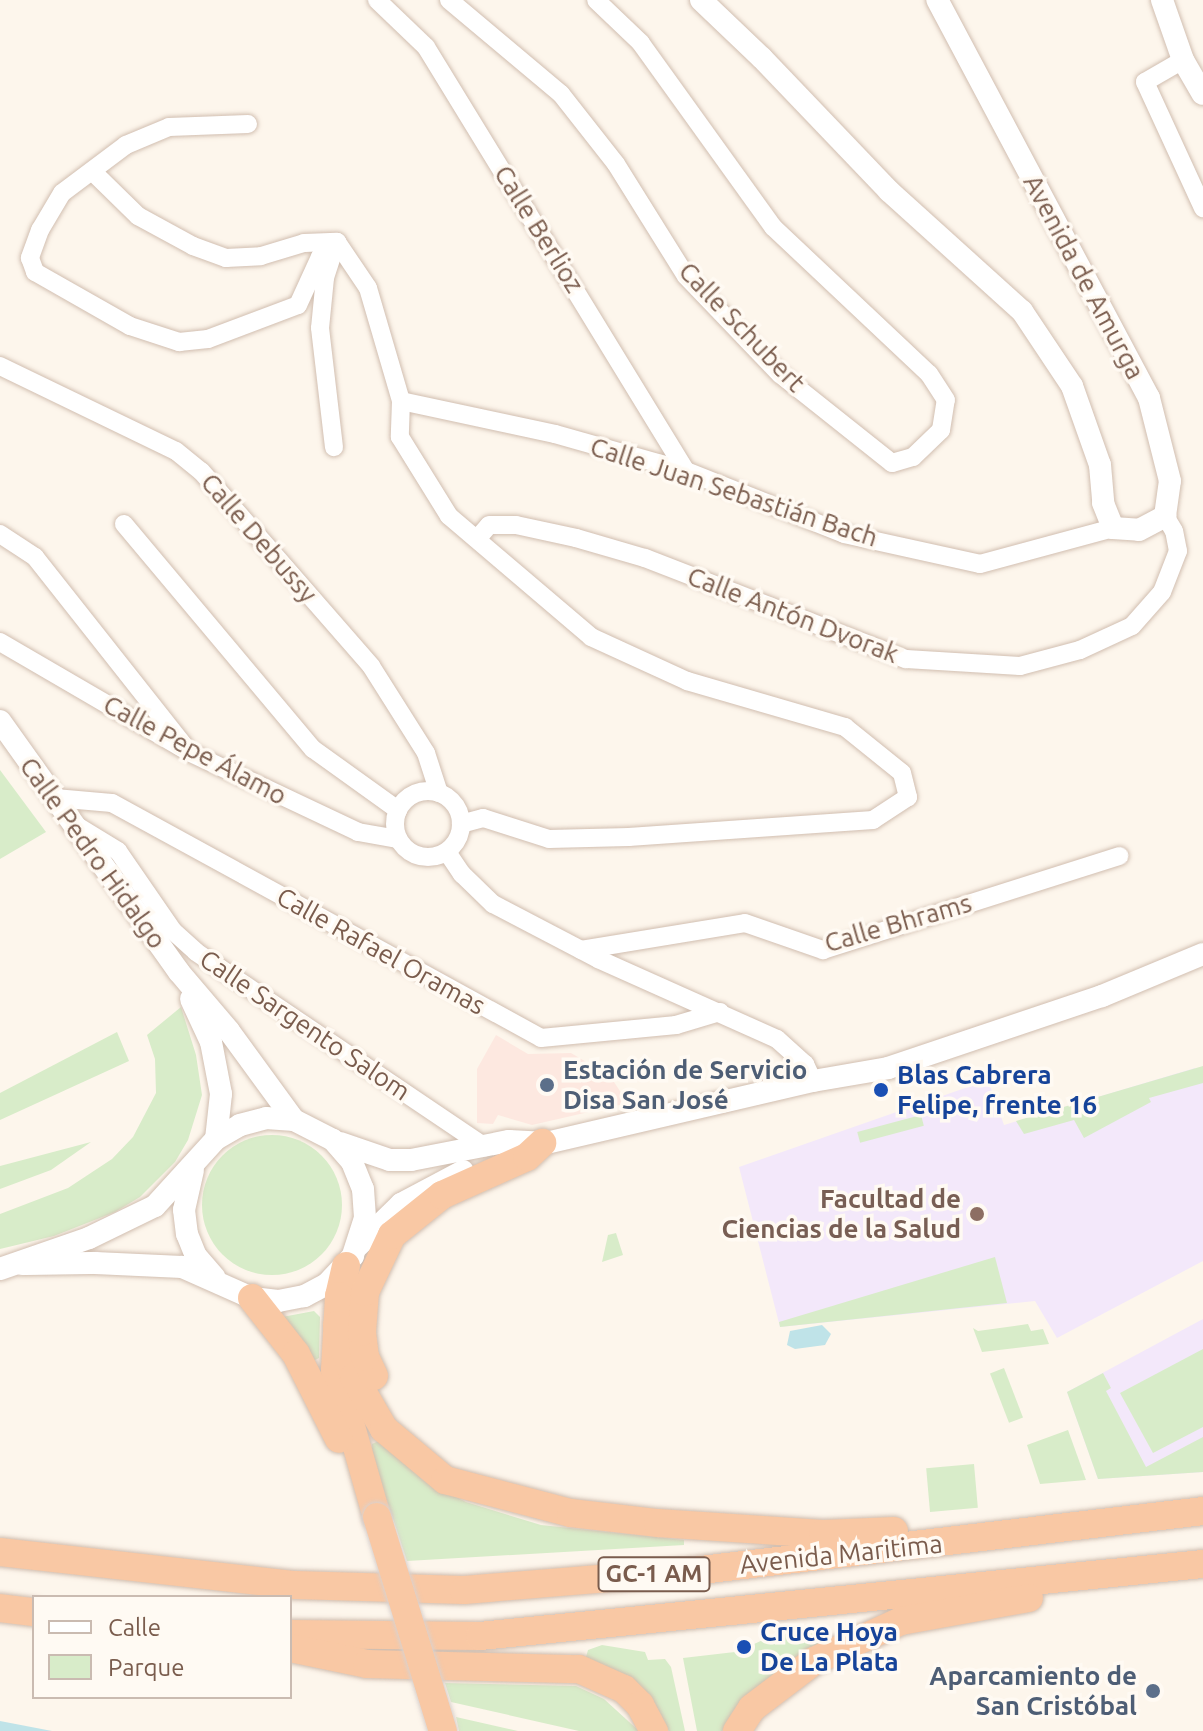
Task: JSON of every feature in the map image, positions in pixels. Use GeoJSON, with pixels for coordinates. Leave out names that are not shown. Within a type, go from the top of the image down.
{"type":"FeatureCollection","features":[{"type":"Feature","properties":{"kind":"highway"},"geometry":{"type":"LineString","coordinates":[[490,1494],[422,1446],[396,1418],[365,1357],[362,1332],[365,1292],[379,1256],[406,1221],[468,1181],[527,1157],[542,1143]]}},
{"type":"Feature","properties":{"kind":"highway"},"geometry":{"type":"LineString","coordinates":[[352,1256],[337,1325],[335,1370],[430,1731]]}},
{"type":"Feature","properties":{"kind":"highway"},"geometry":{"type":"LineString","coordinates":[[242,1294],[296,1354],[336,1431],[372,1519],[443,1731]]}},
{"type":"Feature","properties":{"kind":"highway"},"geometry":{"type":"LineString","coordinates":[[337,1325],[354,1377],[384,1429],[445,1480],[490,1494],[586,1515],[823,1534],[1150,1520]]}},
{"type":"Feature","properties":{"kind":"highway","name":"Avenida Maritima"},"geometry":{"type":"LineString","coordinates":[[0,1552],[295,1585],[464,1590],[684,1572],[1150,1520],[1203,1511]]}},
{"type":"Feature","properties":{"kind":"highway"},"geometry":{"type":"LineString","coordinates":[[0,1532],[155,1571]]}},
{"type":"Feature","properties":{"kind":"highway"},"geometry":{"type":"LineString","coordinates":[[737,1731],[752,1708],[814,1661],[901,1621],[1203,1566]]}},
{"type":"Feature","properties":{"kind":"highway","name":"Avenida Maritima"},"geometry":{"type":"LineString","coordinates":[[292,1634],[480,1636],[1203,1566]]}},
{"type":"Feature","properties":{"kind":"highway"},"geometry":{"type":"LineString","coordinates":[[0,1608],[32,1612]]}},
{"type":"Feature","properties":{"kind":"highway"},"geometry":{"type":"LineString","coordinates":[[292,1648],[367,1664],[579,1669],[624,1689],[640,1705],[654,1731]]}},
{"type":"Feature","properties":{"kind":"street","name":"Calle Berlioz"},"geometry":{"type":"LineString","coordinates":[[377,0],[426,47],[686,471]]}},
{"type":"Feature","properties":{"kind":"street","name":"Calle Schubert"},"geometry":{"type":"LineString","coordinates":[[449,0],[561,94],[616,164],[686,276],[780,374],[892,463],[913,457],[941,430],[946,400],[929,374],[773,227],[641,43],[596,0]]}},
{"type":"Feature","properties":{"kind":"street"},"geometry":{"type":"LineString","coordinates":[[701,0],[762,58],[889,191],[1022,311],[1072,386],[1100,465],[1103,503],[1113,528],[1139,530],[1165,516]]}},
{"type":"Feature","properties":{"kind":"street","name":"Avenida de Amurga"},"geometry":{"type":"LineString","coordinates":[[937,0],[1149,398],[1170,481],[1165,516]]}},
{"type":"Feature","properties":{"kind":"street"},"geometry":{"type":"LineString","coordinates":[[1162,0],[1183,60],[1203,94]]}},
{"type":"Feature","properties":{"kind":"street"},"geometry":{"type":"LineString","coordinates":[[1183,60],[1145,82],[1203,208]]}},
{"type":"Feature","properties":{"kind":"street"},"geometry":{"type":"LineString","coordinates":[[248,124],[169,127],[126,145],[62,193],[40,230],[30,258],[35,272],[130,326],[179,342],[208,339],[298,305],[320,257],[337,242]]}},
{"type":"Feature","properties":{"kind":"street"},"geometry":{"type":"LineString","coordinates":[[92,171],[138,216],[193,246],[226,258],[261,256],[304,243],[337,242]]}},
{"type":"Feature","properties":{"kind":"street"},"geometry":{"type":"LineString","coordinates":[[337,242],[368,288],[401,401],[400,437],[449,516],[591,637],[687,681],[845,727],[902,773],[908,797],[873,820],[629,837],[549,839],[483,818],[461,824]]}},
{"type":"Feature","properties":{"kind":"street"},"geometry":{"type":"LineString","coordinates":[[334,447],[320,328],[325,278],[337,242]]}},
{"type":"Feature","properties":{"kind":"street","name":"Calle Debussy"},"geometry":{"type":"LineString","coordinates":[[0,366],[176,451],[201,471],[371,666],[426,753],[439,793]]}},
{"type":"Feature","properties":{"kind":"street","name":"Calle Juan Sebastián Bach"},"geometry":{"type":"LineString","coordinates":[[401,401],[555,434],[686,471],[844,534],[980,564],[1113,528]]}},
{"type":"Feature","properties":{"kind":"street","name":"Calle Antón Dvorak"},"geometry":{"type":"LineString","coordinates":[[477,539],[489,525],[516,525],[576,538],[645,558],[906,659],[1020,666],[1080,650],[1132,626],[1162,592],[1178,551],[1174,531],[1165,516]]}},
{"type":"Feature","properties":{"kind":"street"},"geometry":{"type":"LineString","coordinates":[[124,524],[313,749],[398,810]]}},
{"type":"Feature","properties":{"kind":"street"},"geometry":{"type":"LineString","coordinates":[[0,534],[35,557],[189,752]]}},
{"type":"Feature","properties":{"kind":"street","name":"Calle Pepe Álamo"},"geometry":{"type":"LineString","coordinates":[[0,642],[189,752],[358,832],[398,839]]}},
{"type":"Feature","properties":{"kind":"street","name":"Calle Pedro Hidalgo"},"geometry":{"type":"LineString","coordinates":[[2,727],[179,972],[229,1031],[294,1120]]}},
{"type":"Feature","properties":{"kind":"street"},"geometry":{"type":"LineString","coordinates":[[439,793],[455,805],[461,824],[459,835],[447,852],[425,858],[414,855],[398,839],[395,829],[398,810],[411,796],[439,793]]}},
{"type":"Feature","properties":{"kind":"street","name":"Calle Rafael Oramas"},"geometry":{"type":"LineString","coordinates":[[55,798],[112,803],[541,1038],[676,1025],[720,1012]]}},
{"type":"Feature","properties":{"kind":"street","name":"Calle Sargento Salom"},"geometry":{"type":"LineString","coordinates":[[71,822],[118,851],[173,931],[196,952],[485,1147]]}},
{"type":"Feature","properties":{"kind":"street"},"geometry":{"type":"LineString","coordinates":[[447,852],[462,874],[493,904],[581,950],[720,1012],[792,1049],[813,1081]]}},
{"type":"Feature","properties":{"kind":"street","name":"Calle Bhrams"},"geometry":{"type":"LineString","coordinates":[[581,950],[745,923],[823,950],[1119,856]]}},
{"type":"Feature","properties":{"kind":"street"},"geometry":{"type":"LineString","coordinates":[[11,1267],[182,1267],[242,1294],[278,1301],[304,1296],[327,1284],[401,1204],[436,1182],[542,1143],[813,1081],[888,1068],[1102,996],[1203,954]]}},
{"type":"Feature","properties":{"kind":"street","name":"Calle Pedro Hidalgo"},"geometry":{"type":"LineString","coordinates":[[179,972],[211,1042],[221,1094],[216,1139]]}},
{"type":"Feature","properties":{"kind":"street"},"geometry":{"type":"LineString","coordinates":[[11,1267],[155,1206],[216,1139],[240,1125],[266,1118],[294,1120],[361,1153],[390,1160],[428,1158],[509,1141],[542,1143]]}},
{"type":"Feature","properties":{"kind":"street"},"geometry":{"type":"LineString","coordinates":[[333,1140],[352,1162],[363,1189],[365,1218],[352,1256]]}},
{"type":"Feature","properties":{"kind":"street"},"geometry":{"type":"LineString","coordinates":[[196,1164],[186,1186],[184,1210],[187,1234],[196,1256],[212,1275],[242,1294]]}},
{"type":"Feature","properties":{"kind":"shaded area","name":"Estación de Servicio Disa San José"},"geometry":{"type":"Polygon","coordinates":[[[496,1035],[528,1054],[571,1053],[610,1076],[628,1103],[532,1125],[498,1115],[493,1124],[477,1123],[477,1069],[496,1035]]]}},
{"type":"Feature","properties":{"kind":"shaded area","name":"Facultad de Ciencias de la Salud"},"geometry":{"type":"Polygon","coordinates":[[[1195,1068],[1203,1083],[1203,1261],[1057,1338],[1035,1301],[780,1327],[739,1167],[988,1080],[1004,1125],[1195,1068]]]}},
{"type":"Feature","properties":{"kind":"shaded area"},"geometry":{"type":"Polygon","coordinates":[[[1203,1319],[1203,1472],[1098,1479],[1067,1392],[1203,1319]]]}},
{"type":"Feature","properties":{"kind":"green space"},"geometry":{"type":"Polygon","coordinates":[[[0,770],[46,832],[0,859],[0,770]]]}},
{"type":"Feature","properties":{"kind":"green space"},"geometry":{"type":"Polygon","coordinates":[[[181,1007],[196,1055],[202,1095],[188,1140],[175,1162],[140,1197],[115,1212],[54,1236],[0,1249],[0,1214],[68,1188],[112,1159],[133,1137],[156,1093],[155,1059],[147,1035],[181,1007]]]}},
{"type":"Feature","properties":{"kind":"green space"},"geometry":{"type":"Polygon","coordinates":[[[117,1032],[129,1061],[0,1120],[0,1093],[117,1032]]]}},
{"type":"Feature","properties":{"kind":"green space"},"geometry":{"type":"Polygon","coordinates":[[[1203,1066],[1203,1083],[1149,1098],[1151,1102],[1084,1138],[1074,1120],[1024,1134],[1016,1121],[1203,1066]]]}},
{"type":"Feature","properties":{"kind":"green space"},"geometry":{"type":"Polygon","coordinates":[[[921,1115],[924,1126],[860,1143],[857,1132],[921,1115]]]}},
{"type":"Feature","properties":{"kind":"green space"},"geometry":{"type":"Polygon","coordinates":[[[272,1135],[299,1140],[322,1155],[337,1178],[342,1205],[337,1232],[322,1255],[299,1270],[272,1275],[245,1270],[222,1255],[207,1232],[202,1205],[207,1178],[222,1155],[245,1140],[272,1135]]]}},
{"type":"Feature","properties":{"kind":"green space"},"geometry":{"type":"Polygon","coordinates":[[[91,1142],[51,1170],[0,1189],[0,1166],[91,1142]]]}},
{"type":"Feature","properties":{"kind":"green space"},"geometry":{"type":"Polygon","coordinates":[[[616,1233],[623,1255],[602,1262],[608,1235],[616,1233]]]}},
{"type":"Feature","properties":{"kind":"green space"},"geometry":{"type":"Polygon","coordinates":[[[995,1257],[1007,1303],[780,1327],[779,1322],[995,1257]]]}},
{"type":"Feature","properties":{"kind":"green space"},"geometry":{"type":"Polygon","coordinates":[[[314,1311],[320,1317],[319,1358],[313,1361],[282,1317],[314,1311]]]}},
{"type":"Feature","properties":{"kind":"green space"},"geometry":{"type":"Polygon","coordinates":[[[1028,1324],[1031,1331],[1043,1329],[1049,1344],[982,1352],[973,1328],[978,1331],[1028,1324]]]}},
{"type":"Feature","properties":{"kind":"green space"},"geometry":{"type":"Polygon","coordinates":[[[1203,1349],[1203,1427],[1153,1453],[1120,1393],[1203,1349]]]}},
{"type":"Feature","properties":{"kind":"green space"},"geometry":{"type":"Polygon","coordinates":[[[1004,1368],[1023,1417],[1009,1423],[990,1373],[1004,1368]]]}},
{"type":"Feature","properties":{"kind":"green space"},"geometry":{"type":"Polygon","coordinates":[[[1103,1373],[1111,1388],[1106,1391],[1146,1467],[1203,1437],[1203,1472],[1098,1479],[1067,1392],[1103,1373]]]}},
{"type":"Feature","properties":{"kind":"green space"},"geometry":{"type":"Polygon","coordinates":[[[1068,1430],[1086,1480],[1040,1484],[1027,1445],[1068,1430]]]}},
{"type":"Feature","properties":{"kind":"green space"},"geometry":{"type":"Polygon","coordinates":[[[381,1440],[423,1480],[466,1502],[541,1525],[684,1540],[684,1545],[407,1561],[372,1455],[372,1444],[381,1440]]]}},
{"type":"Feature","properties":{"kind":"green space"},"geometry":{"type":"Polygon","coordinates":[[[974,1464],[978,1508],[930,1512],[926,1468],[974,1464]]]}},
{"type":"Feature","properties":{"kind":"green space"},"geometry":{"type":"Polygon","coordinates":[[[818,1626],[822,1641],[762,1683],[722,1731],[697,1731],[683,1658],[752,1650],[754,1644],[787,1629],[818,1626]]]}},
{"type":"Feature","properties":{"kind":"green space"},"geometry":{"type":"Polygon","coordinates":[[[602,1645],[645,1652],[648,1660],[665,1659],[671,1667],[685,1731],[669,1731],[657,1708],[586,1657],[588,1650],[602,1645]]]}},
{"type":"Feature","properties":{"kind":"green space"},"geometry":{"type":"Polygon","coordinates":[[[445,1683],[576,1686],[604,1699],[639,1731],[579,1731],[451,1702],[445,1683]]]}},
{"type":"Feature","properties":{"kind":"green space"},"geometry":{"type":"Polygon","coordinates":[[[456,1717],[518,1731],[459,1731],[456,1717]]]}},
{"type":"Feature","properties":{"kind":"water"},"geometry":{"type":"Polygon","coordinates":[[[822,1325],[831,1334],[825,1345],[795,1349],[787,1345],[790,1331],[822,1325]]]}},
{"type":"Feature","properties":{"kind":"water"},"geometry":{"type":"Polygon","coordinates":[[[0,1721],[52,1731],[0,1731],[0,1721]]]}},
{"type":"Feature","properties":{"kind":"place","name":"Estación de Servicio Disa San José"},"geometry":{"type":"Point","coordinates":[547,1085]}},
{"type":"Feature","properties":{"kind":"place","name":"Blas Cabrera Felipe, frente 16"},"geometry":{"type":"Point","coordinates":[881,1090]}},
{"type":"Feature","properties":{"kind":"place","name":"Facultad de Ciencias de la Salud"},"geometry":{"type":"Point","coordinates":[977,1214]}},
{"type":"Feature","properties":{"kind":"place","name":"Cruce Hoya De La Plata"},"geometry":{"type":"Point","coordinates":[744,1647]}},
{"type":"Feature","properties":{"kind":"place","name":"Aparcamiento de San Cristóbal"},"geometry":{"type":"Point","coordinates":[1153,1691]}}]}
